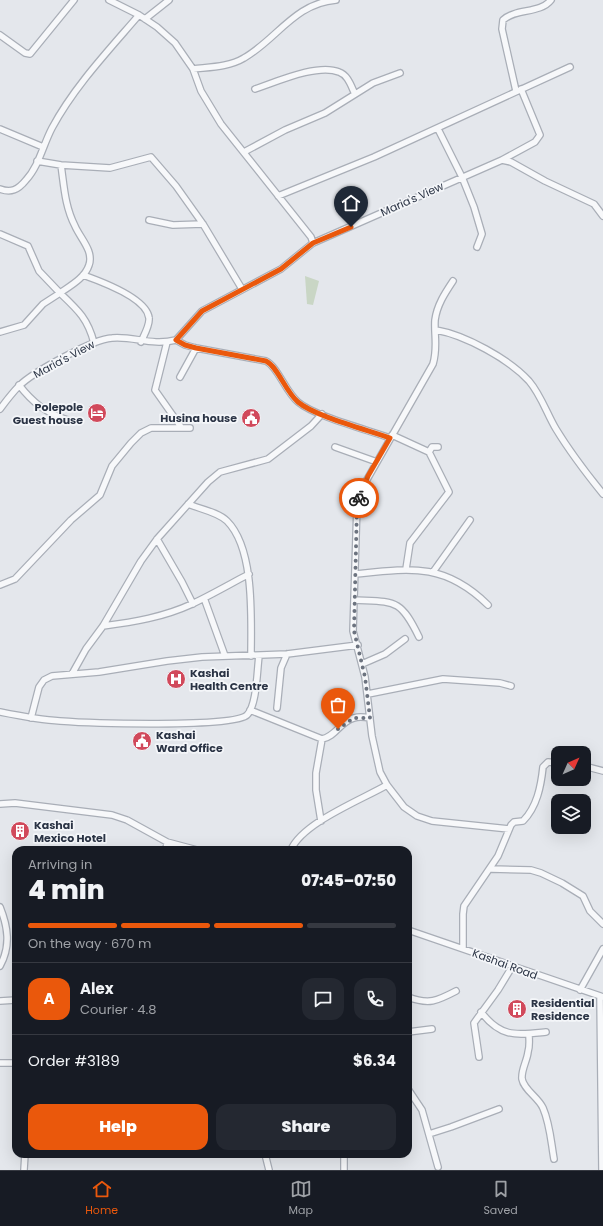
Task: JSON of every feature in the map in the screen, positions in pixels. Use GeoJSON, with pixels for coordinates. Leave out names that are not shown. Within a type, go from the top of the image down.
{"type":"FeatureCollection","features":[{"type":"Feature","properties":{"kind":"street"},"geometry":{"type":"LineString","coordinates":[[0,35],[25,53],[30,54],[74,0]]}},
{"type":"Feature","properties":{"kind":"street"},"geometry":{"type":"LineString","coordinates":[[109,0],[139,15],[158,27],[175,43],[193,69],[201,91],[210,107],[311,237],[313,243]]}},
{"type":"Feature","properties":{"kind":"street"},"geometry":{"type":"LineString","coordinates":[[145,19],[170,0]]}},
{"type":"Feature","properties":{"kind":"street"},"geometry":{"type":"LineString","coordinates":[[193,69],[219,66],[243,59],[304,10],[330,0],[336,0]]}},
{"type":"Feature","properties":{"kind":"street"},"geometry":{"type":"LineString","coordinates":[[519,90],[502,29],[503,20],[514,14],[545,6],[551,0]]}},
{"type":"Feature","properties":{"kind":"street"},"geometry":{"type":"LineString","coordinates":[[0,189],[9,192],[18,188],[27,180],[51,129],[76,92],[139,15]]}},
{"type":"Feature","properties":{"kind":"street"},"geometry":{"type":"LineString","coordinates":[[278,196],[311,184],[438,129],[570,67]]}},
{"type":"Feature","properties":{"kind":"street"},"geometry":{"type":"LineString","coordinates":[[255,89],[313,71],[326,69],[339,72],[346,77],[355,94]]}},
{"type":"Feature","properties":{"kind":"street"},"geometry":{"type":"LineString","coordinates":[[244,152],[285,130],[325,113],[372,83],[400,73]]}},
{"type":"Feature","properties":{"kind":"street","name":"Maria's View"},"geometry":{"type":"LineString","coordinates":[[0,410],[19,385],[94,343],[110,338],[141,342],[167,342],[176,340],[202,311],[281,269],[313,243],[502,160],[535,142],[540,135],[519,90]]}},
{"type":"Feature","properties":{"kind":"street"},"geometry":{"type":"LineString","coordinates":[[0,129],[43,148]]}},
{"type":"Feature","properties":{"kind":"street"},"geometry":{"type":"LineString","coordinates":[[438,129],[462,177],[482,234],[477,247]]}},
{"type":"Feature","properties":{"kind":"street"},"geometry":{"type":"LineString","coordinates":[[37,161],[61,165],[110,168],[151,157],[176,186],[203,224],[242,289]]}},
{"type":"Feature","properties":{"kind":"street"},"geometry":{"type":"LineString","coordinates":[[502,160],[511,162],[545,181],[589,202],[598,207],[603,216]]}},
{"type":"Feature","properties":{"kind":"street"},"geometry":{"type":"LineString","coordinates":[[0,332],[24,325],[42,304],[60,293],[83,275],[89,268],[89,250],[69,212],[61,165]]}},
{"type":"Feature","properties":{"kind":"street"},"geometry":{"type":"LineString","coordinates":[[149,220],[173,225],[203,224]]}},
{"type":"Feature","properties":{"kind":"street"},"geometry":{"type":"LineString","coordinates":[[0,234],[28,246],[39,271],[86,320],[94,343]]}},
{"type":"Feature","properties":{"kind":"street"},"geometry":{"type":"LineString","coordinates":[[83,275],[113,287],[135,300],[147,311],[149,321],[141,342]]}},
{"type":"Feature","properties":{"kind":"street"},"geometry":{"type":"LineString","coordinates":[[453,281],[438,307],[435,323],[436,352],[433,364],[361,490],[357,505],[354,631],[368,694],[375,756],[387,785],[404,807],[417,816],[432,821],[510,829]]}},
{"type":"Feature","properties":{"kind":"street"},"geometry":{"type":"LineString","coordinates":[[436,330],[453,334],[483,349],[522,375],[537,392],[545,411],[573,456],[603,494]]}},
{"type":"Feature","properties":{"kind":"street"},"geometry":{"type":"LineString","coordinates":[[176,340],[185,345],[196,348],[259,359],[270,363],[290,395],[299,404],[322,414],[391,437],[429,452],[449,492],[410,543],[406,569]]}},
{"type":"Feature","properties":{"kind":"street"},"geometry":{"type":"LineString","coordinates":[[167,342],[155,390],[181,427]]}},
{"type":"Feature","properties":{"kind":"street"},"geometry":{"type":"LineString","coordinates":[[180,377],[196,348]]}},
{"type":"Feature","properties":{"kind":"street"},"geometry":{"type":"LineString","coordinates":[[19,385],[33,402],[41,408],[49,413],[68,420]]}},
{"type":"Feature","properties":{"kind":"street"},"geometry":{"type":"LineString","coordinates":[[72,674],[86,649],[103,626],[141,560],[157,539],[212,477],[220,472],[268,459],[311,426],[322,414]]}},
{"type":"Feature","properties":{"kind":"street"},"geometry":{"type":"LineString","coordinates":[[0,585],[15,579],[71,520],[100,495],[112,466],[131,443],[142,433],[151,428],[190,428]]}},
{"type":"Feature","properties":{"kind":"street"},"geometry":{"type":"LineString","coordinates":[[335,447],[377,462]]}},
{"type":"Feature","properties":{"kind":"street"},"geometry":{"type":"LineString","coordinates":[[429,452],[432,447],[438,447]]}},
{"type":"Feature","properties":{"kind":"street"},"geometry":{"type":"LineString","coordinates":[[188,504],[219,515],[227,521],[233,528],[245,555],[249,574],[251,656]]}},
{"type":"Feature","properties":{"kind":"street"},"geometry":{"type":"LineString","coordinates":[[433,572],[470,520]]}},
{"type":"Feature","properties":{"kind":"street"},"geometry":{"type":"LineString","coordinates":[[157,539],[193,604]]}},
{"type":"Feature","properties":{"kind":"street"},"geometry":{"type":"LineString","coordinates":[[356,574],[406,569],[433,572],[466,586],[488,605]]}},
{"type":"Feature","properties":{"kind":"street"},"geometry":{"type":"LineString","coordinates":[[103,626],[146,620],[193,604],[249,574]]}},
{"type":"Feature","properties":{"kind":"street"},"geometry":{"type":"LineString","coordinates":[[204,598],[225,656]]}},
{"type":"Feature","properties":{"kind":"street"},"geometry":{"type":"LineString","coordinates":[[354,600],[382,601],[398,605],[410,618],[419,637]]}},
{"type":"Feature","properties":{"kind":"street"},"geometry":{"type":"LineString","coordinates":[[362,664],[382,656],[405,639]]}},
{"type":"Feature","properties":{"kind":"street"},"geometry":{"type":"LineString","coordinates":[[30,718],[41,684],[52,676],[99,672],[167,661],[225,656],[287,654],[358,645]]}},
{"type":"Feature","properties":{"kind":"street"},"geometry":{"type":"LineString","coordinates":[[277,708],[281,668],[287,654]]}},
{"type":"Feature","properties":{"kind":"street"},"geometry":{"type":"LineString","coordinates":[[0,712],[30,718],[60,721],[204,722],[240,719],[247,715],[254,699],[259,656]]}},
{"type":"Feature","properties":{"kind":"street"},"geometry":{"type":"LineString","coordinates":[[368,694],[442,678],[500,683],[511,686]]}},
{"type":"Feature","properties":{"kind":"street"},"geometry":{"type":"LineString","coordinates":[[250,710],[322,739],[331,736],[349,720],[359,717],[370,718]]}},
{"type":"Feature","properties":{"kind":"street"},"geometry":{"type":"LineString","coordinates":[[321,821],[316,790],[316,773],[322,739]]}},
{"type":"Feature","properties":{"kind":"street"},"geometry":{"type":"LineString","coordinates":[[463,948],[464,906],[491,869],[514,822],[522,821],[534,807],[545,764],[551,762]]}},
{"type":"Feature","properties":{"kind":"street"},"geometry":{"type":"LineString","coordinates":[[591,768],[603,771]]}},
{"type":"Feature","properties":{"kind":"street"},"geometry":{"type":"LineString","coordinates":[[293,846],[298,837],[321,821],[387,785]]}},
{"type":"Feature","properties":{"kind":"street"},"geometry":{"type":"LineString","coordinates":[[0,804],[15,803],[112,815],[127,820],[167,842],[182,846]]}},
{"type":"Feature","properties":{"kind":"street"},"geometry":{"type":"LineString","coordinates":[[166,846],[167,842]]}},
{"type":"Feature","properties":{"kind":"street"},"geometry":{"type":"LineString","coordinates":[[491,869],[531,870],[562,883],[583,896],[590,911],[603,924]]}},
{"type":"Feature","properties":{"kind":"street"},"geometry":{"type":"LineString","coordinates":[[0,906],[7,922],[7,947],[0,966]]}},
{"type":"Feature","properties":{"kind":"street","name":"Kashai Road"},"geometry":{"type":"LineString","coordinates":[[412,931],[463,948],[512,967],[602,996]]}},
{"type":"Feature","properties":{"kind":"street"},"geometry":{"type":"LineString","coordinates":[[0,948],[7,947]]}},
{"type":"Feature","properties":{"kind":"street"},"geometry":{"type":"LineString","coordinates":[[580,990],[603,950]]}},
{"type":"Feature","properties":{"kind":"street"},"geometry":{"type":"LineString","coordinates":[[479,1057],[474,1026],[481,1012],[498,990],[512,967]]}},
{"type":"Feature","properties":{"kind":"street"},"geometry":{"type":"LineString","coordinates":[[412,998],[428,1002],[437,1000],[456,991]]}},
{"type":"Feature","properties":{"kind":"street"},"geometry":{"type":"LineString","coordinates":[[602,996],[602,1170]]}},
{"type":"Feature","properties":{"kind":"street"},"geometry":{"type":"LineString","coordinates":[[0,1001],[12,1000]]}},
{"type":"Feature","properties":{"kind":"street"},"geometry":{"type":"LineString","coordinates":[[481,1012],[498,1030],[529,1034],[546,1032]]}},
{"type":"Feature","properties":{"kind":"street"},"geometry":{"type":"LineString","coordinates":[[412,1032],[432,1029]]}},
{"type":"Feature","properties":{"kind":"street"},"geometry":{"type":"LineString","coordinates":[[529,1034],[529,1047],[523,1068],[522,1081],[525,1087],[538,1099],[543,1108],[549,1128],[554,1159]]}},
{"type":"Feature","properties":{"kind":"street"},"geometry":{"type":"LineString","coordinates":[[0,1063],[12,1063]]}},
{"type":"Feature","properties":{"kind":"street"},"geometry":{"type":"LineString","coordinates":[[412,1094],[422,1110],[438,1167]]}},
{"type":"Feature","properties":{"kind":"street"},"geometry":{"type":"LineString","coordinates":[[429,1134],[499,1108]]}},
{"type":"Feature","properties":{"kind":"street"},"geometry":{"type":"LineString","coordinates":[[24,1170],[25,1158]]}},
{"type":"Feature","properties":{"kind":"street"},"geometry":{"type":"LineString","coordinates":[[266,1158],[269,1170]]}},
{"type":"Feature","properties":{"kind":"street"},"geometry":{"type":"LineString","coordinates":[[344,1158],[344,1170]]}},
{"type":"Feature","properties":{"kind":"green space"},"geometry":{"type":"Polygon","coordinates":[[[305,276],[319,281],[313,305],[307,304],[305,276]]]}},
{"type":"Feature","properties":{"kind":"way so far"},"geometry":{"type":"LineString","coordinates":[[338,729],[354,718],[370,718],[368,694],[353,622],[356,574],[356,522],[359,498]]}},
{"type":"Feature","properties":{"kind":"place","name":"Polepole Guest house"},"geometry":{"type":"Point","coordinates":[97,413]}},
{"type":"Feature","properties":{"kind":"place","name":"Husina house"},"geometry":{"type":"Point","coordinates":[251,418]}},
{"type":"Feature","properties":{"kind":"place","name":"Kashai Health Centre"},"geometry":{"type":"Point","coordinates":[176,679]}},
{"type":"Feature","properties":{"kind":"place","name":"Kashai Ward Office"},"geometry":{"type":"Point","coordinates":[142,741]}},
{"type":"Feature","properties":{"kind":"place","name":"Kashai Mexico Hotel"},"geometry":{"type":"Point","coordinates":[20,831]}},
{"type":"Feature","properties":{"kind":"place","name":"Residential Residence"},"geometry":{"type":"Point","coordinates":[517,1009]}},
{"type":"Feature","properties":{"kind":"route"},"geometry":{"type":"LineString","coordinates":[[351,227],[313,243],[281,269],[202,311],[176,340],[185,345],[196,348],[266,361],[273,366],[290,395],[299,404],[390,438],[368,476],[359,498]]}}]}
